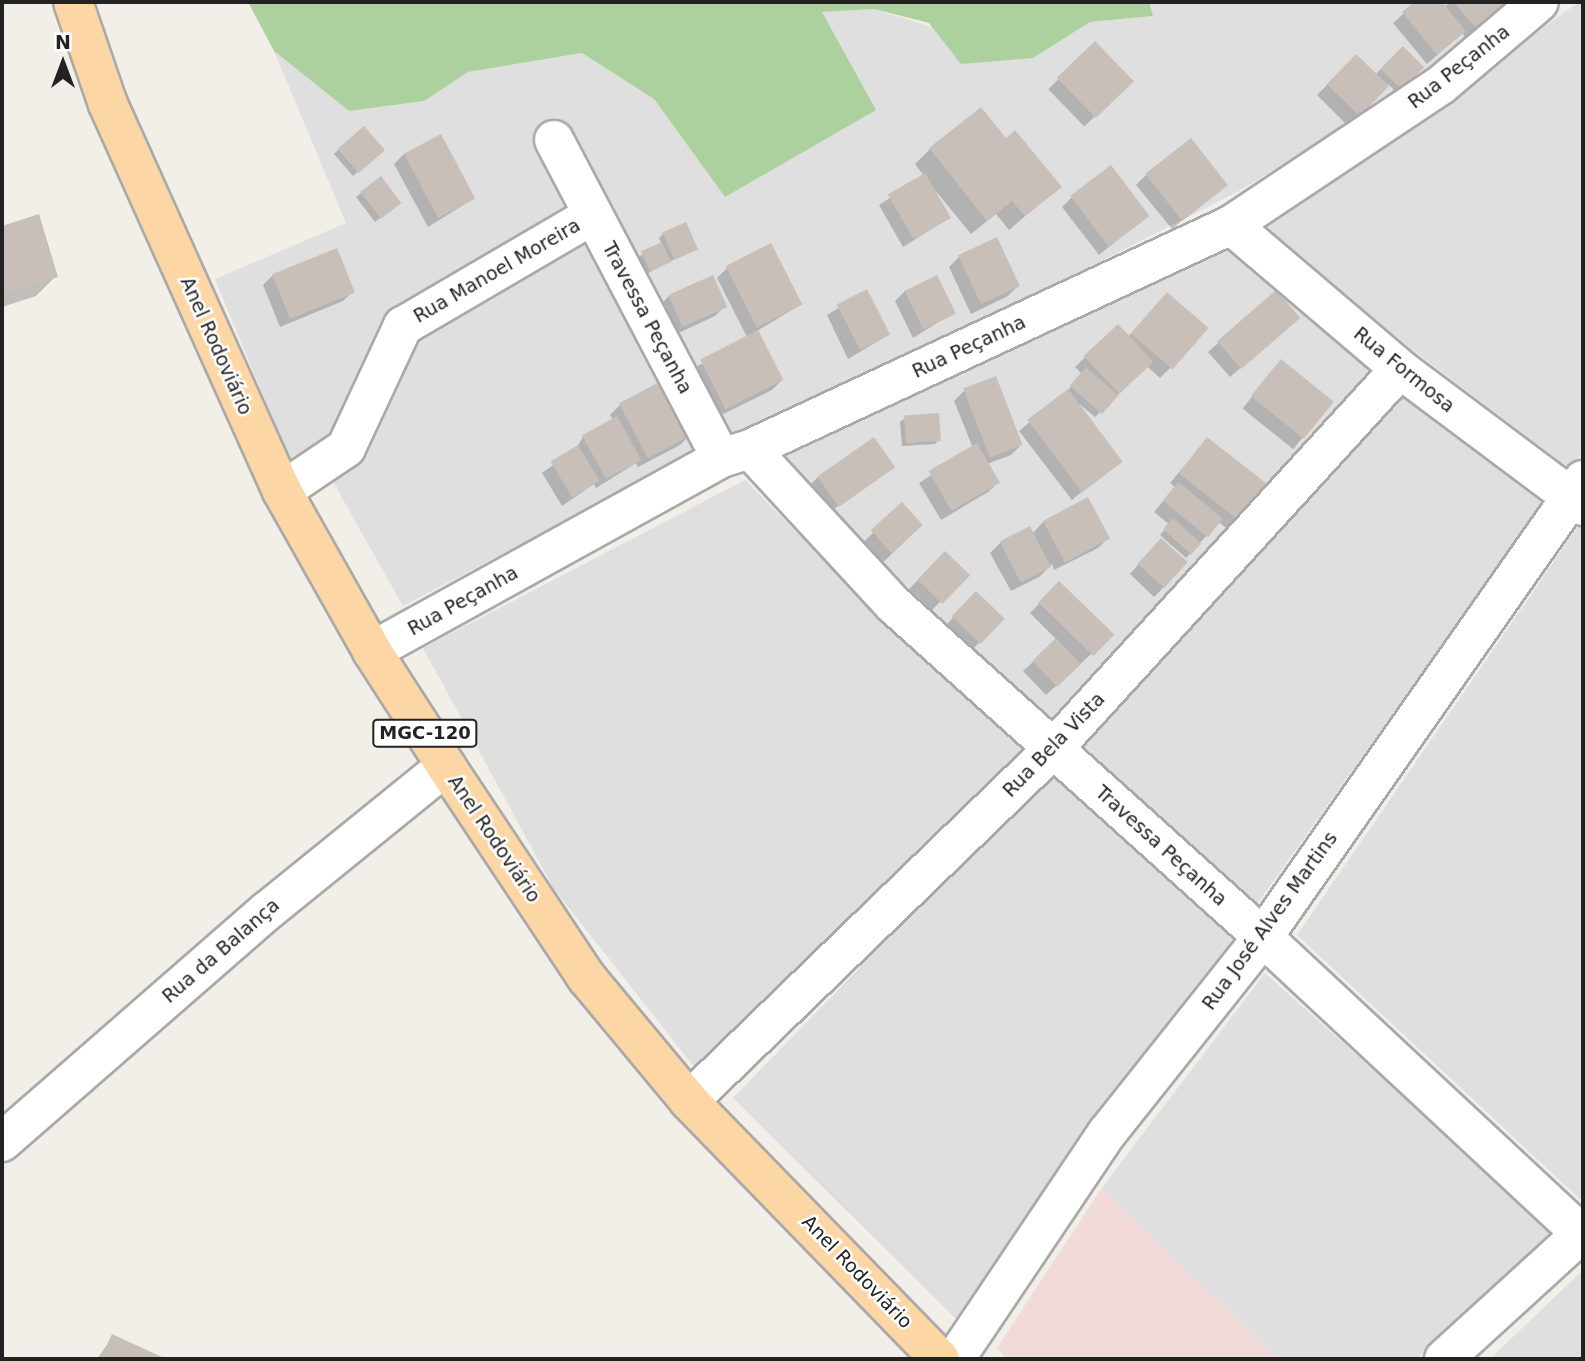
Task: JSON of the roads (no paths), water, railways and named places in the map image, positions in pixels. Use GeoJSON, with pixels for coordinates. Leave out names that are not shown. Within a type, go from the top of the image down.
{"type":"FeatureCollection","features":[{"type":"Feature","properties":{"kind":"main road","name":"Anel Rodoviário"},"geometry":{"type":"LineString","coordinates":[[73,2],[108,104],[282,491],[373,651],[446,766],[587,978],[689,1101],[940,1359]]}},
{"type":"Feature","properties":{"kind":"street","name":"Rua Peçanha"},"geometry":{"type":"LineString","coordinates":[[373,651],[735,453],[1231,225],[1441,85],[1539,2]]}},
{"type":"Feature","properties":{"kind":"street","name":"Travessa Peçanha"},"geometry":{"type":"LineString","coordinates":[[554,140],[593,215],[735,453],[894,605],[1052,750],[1263,937],[1582,1233]]}},
{"type":"Feature","properties":{"kind":"street","name":"Rua Manoel Moreira"},"geometry":{"type":"LineString","coordinates":[[282,491],[346,448],[403,326],[593,215]]}},
{"type":"Feature","properties":{"kind":"street","name":"Rua Formosa"},"geometry":{"type":"LineString","coordinates":[[1231,225],[1399,369],[1579,494]]}},
{"type":"Feature","properties":{"kind":"street","name":"Rua Bela Vista"},"geometry":{"type":"LineString","coordinates":[[689,1101],[1052,750],[1399,369]]}},
{"type":"Feature","properties":{"kind":"street","name":"Rua José Alves Martins"},"geometry":{"type":"LineString","coordinates":[[955,1359],[1107,1133],[1263,937],[1579,494]]}},
{"type":"Feature","properties":{"kind":"street","name":"Rua da Balança"},"geometry":{"type":"LineString","coordinates":[[2,1142],[267,911],[446,766]]}},
{"type":"Feature","properties":{"kind":"street"},"geometry":{"type":"LineString","coordinates":[[1444,1359],[1582,1233]]}}]}
